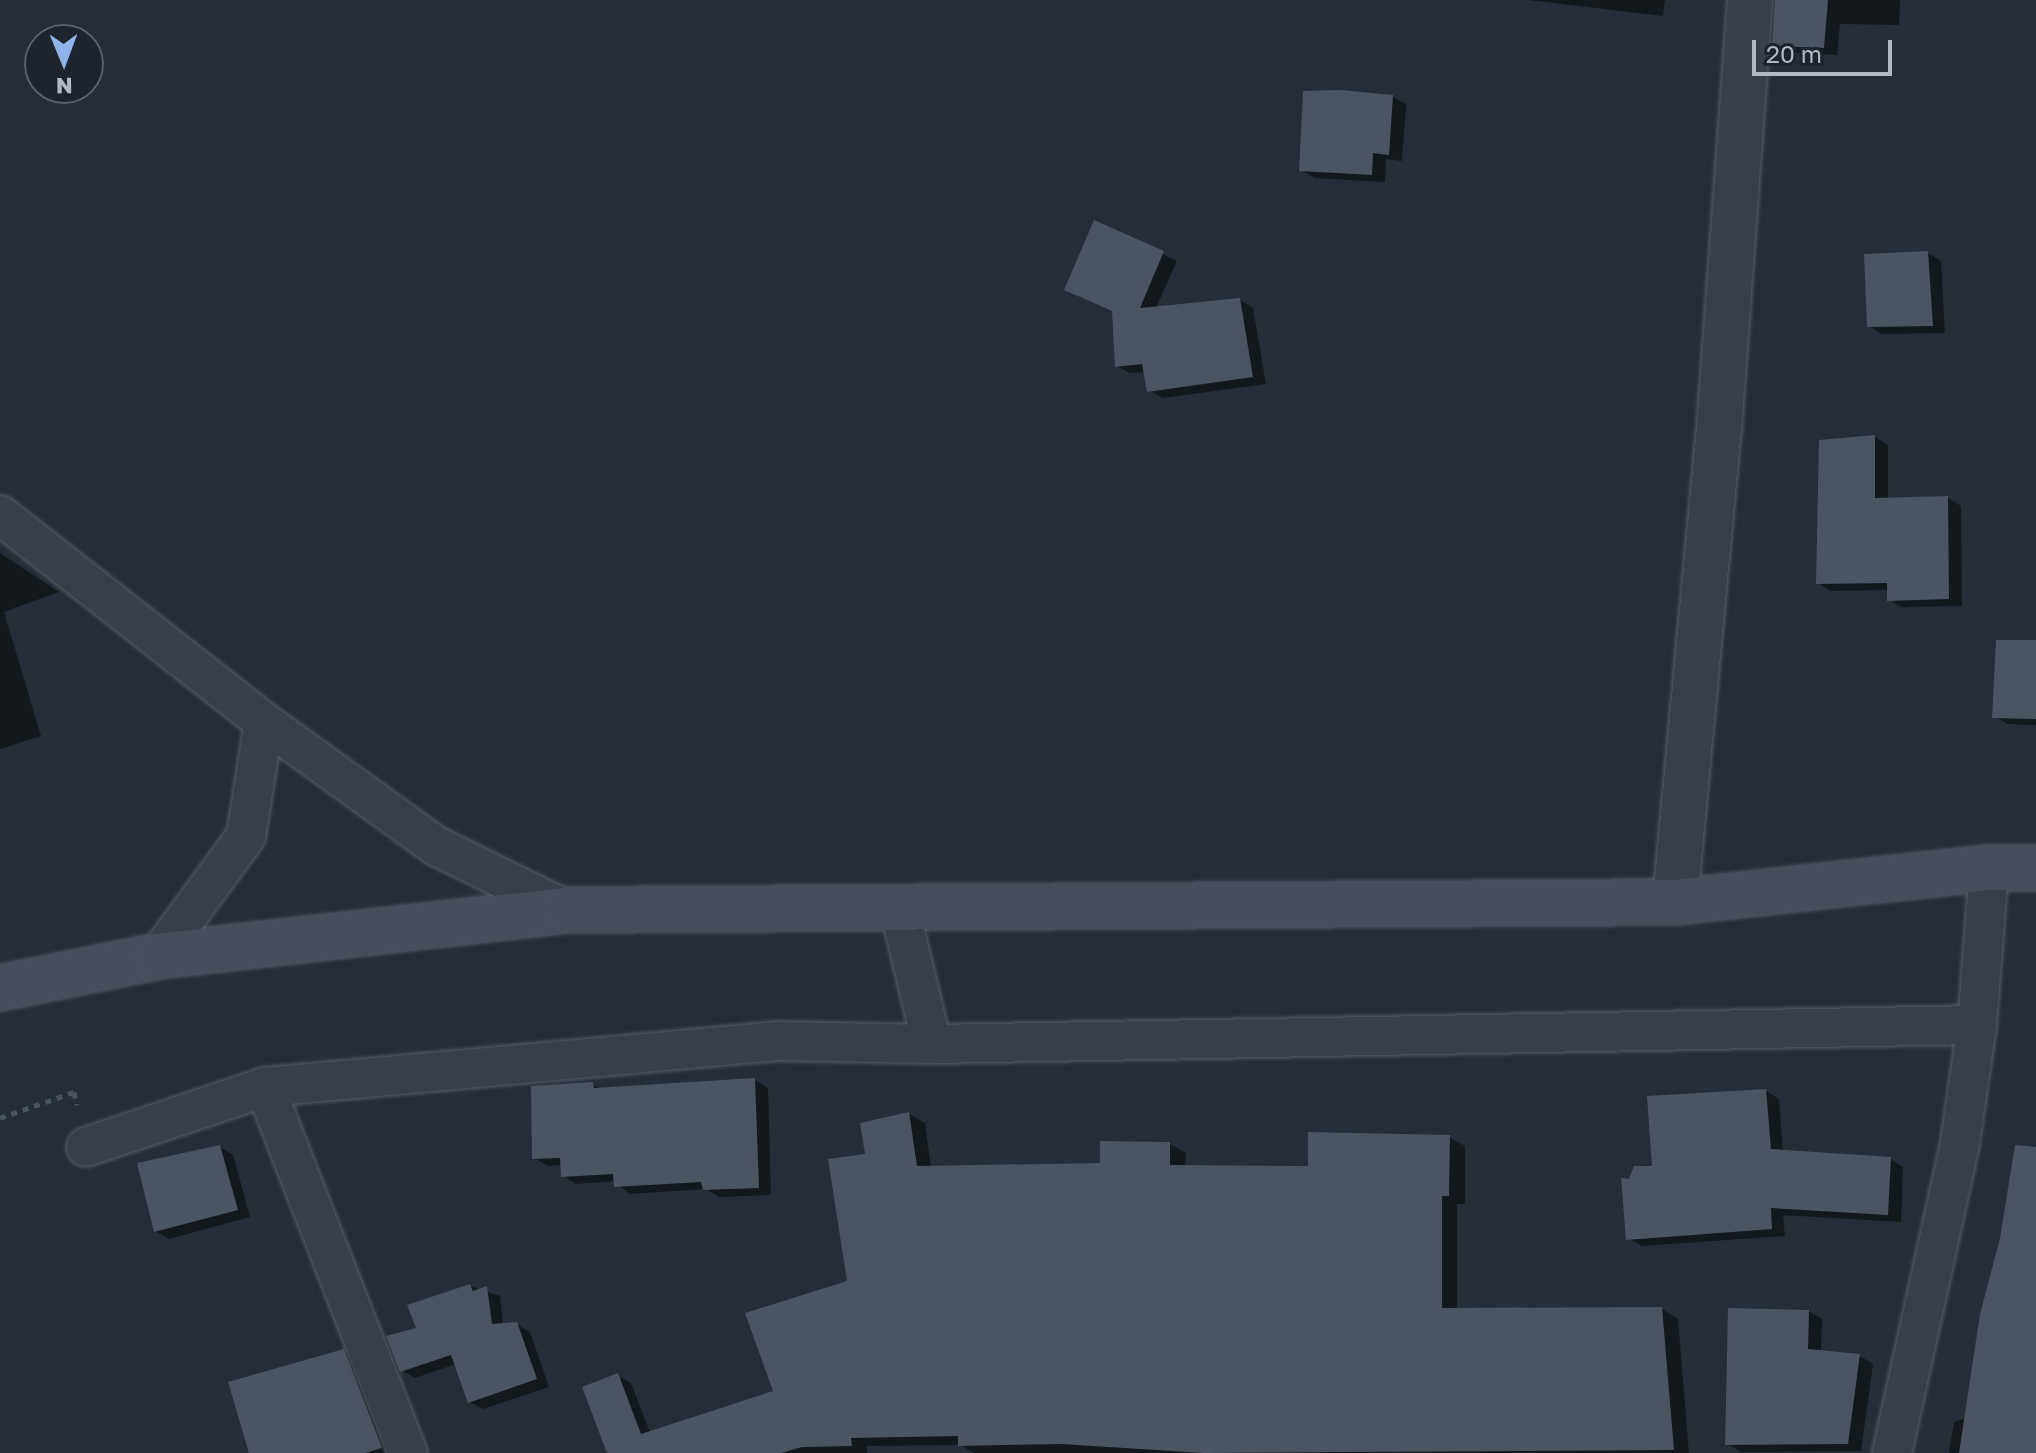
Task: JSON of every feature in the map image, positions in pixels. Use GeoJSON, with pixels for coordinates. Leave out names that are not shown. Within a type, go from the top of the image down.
{"type":"FeatureCollection","features":[{"type":"Feature","properties":{"kind":"main road"},"geometry":{"type":"LineString","coordinates":[[0,988],[158,956],[566,910],[1675,902],[1989,868],[2036,868]]}},
{"type":"Feature","properties":{"kind":"street"},"geometry":{"type":"LineString","coordinates":[[1675,902],[1719,431],[1750,0]]}},
{"type":"Feature","properties":{"kind":"street"},"geometry":{"type":"LineString","coordinates":[[0,515],[264,722],[436,846],[566,910]]}},
{"type":"Feature","properties":{"kind":"street"},"geometry":{"type":"LineString","coordinates":[[158,956],[246,836],[264,722]]}},
{"type":"Feature","properties":{"kind":"street"},"geometry":{"type":"LineString","coordinates":[[1892,1453],[1960,1143],[1977,1025],[1989,868]]}},
{"type":"Feature","properties":{"kind":"street"},"geometry":{"type":"LineString","coordinates":[[899,907],[932,1044]]}},
{"type":"Feature","properties":{"kind":"street"},"geometry":{"type":"LineString","coordinates":[[86,1147],[265,1087],[778,1041],[932,1044],[1977,1025]]}},
{"type":"Feature","properties":{"kind":"street"},"geometry":{"type":"LineString","coordinates":[[265,1087],[408,1453]]}},
{"type":"Feature","properties":{"kind":"path"},"geometry":{"type":"LineString","coordinates":[[0,1118],[74,1092],[86,1147]]}},
{"type":"Feature","properties":{"kind":"building"},"geometry":{"type":"Polygon","coordinates":[[[1775,0],[1828,0],[1824,48],[1772,46],[1775,0]]]}},
{"type":"Feature","properties":{"kind":"building"},"geometry":{"type":"Polygon","coordinates":[[[1340,90],[1393,95],[1389,155],[1373,153],[1372,175],[1299,171],[1303,91],[1340,90]]]}},
{"type":"Feature","properties":{"kind":"building"},"geometry":{"type":"Polygon","coordinates":[[[1094,220],[1164,251],[1140,308],[1240,298],[1253,377],[1147,392],[1142,364],[1115,367],[1112,311],[1064,290],[1094,220]]]}},
{"type":"Feature","properties":{"kind":"building"},"geometry":{"type":"Polygon","coordinates":[[[1928,251],[1933,326],[1867,327],[1864,254],[1928,251]]]}},
{"type":"Feature","properties":{"kind":"building"},"geometry":{"type":"Polygon","coordinates":[[[1875,435],[1875,498],[1948,496],[1949,599],[1887,601],[1887,583],[1816,584],[1819,440],[1875,435]]]}},
{"type":"Feature","properties":{"kind":"building"},"geometry":{"type":"Polygon","coordinates":[[[1996,640],[2036,640],[2036,719],[1992,718],[1996,640]]]}},
{"type":"Feature","properties":{"kind":"building"},"geometry":{"type":"Polygon","coordinates":[[[755,1078],[759,1188],[703,1190],[701,1182],[614,1187],[613,1174],[561,1177],[560,1158],[532,1159],[531,1086],[593,1082],[594,1088],[755,1078]]]}},
{"type":"Feature","properties":{"kind":"building"},"geometry":{"type":"Polygon","coordinates":[[[1766,1089],[1771,1149],[1891,1157],[1888,1215],[1771,1208],[1772,1229],[1626,1240],[1621,1178],[1629,1179],[1634,1166],[1652,1166],[1647,1096],[1766,1089]]]}},
{"type":"Feature","properties":{"kind":"building"},"geometry":{"type":"Polygon","coordinates":[[[909,1112],[917,1166],[1100,1163],[1100,1141],[1170,1142],[1170,1165],[1308,1166],[1308,1132],[1450,1135],[1449,1196],[1442,1196],[1442,1308],[1662,1307],[1674,1450],[1204,1453],[1061,1444],[958,1446],[958,1436],[851,1438],[852,1446],[802,1447],[781,1453],[607,1453],[582,1387],[618,1373],[641,1434],[773,1391],[745,1313],[847,1281],[828,1159],[865,1154],[860,1123],[909,1112]]]}},
{"type":"Feature","properties":{"kind":"building"},"geometry":{"type":"Polygon","coordinates":[[[220,1145],[238,1210],[154,1232],[137,1163],[220,1145]]]}},
{"type":"Feature","properties":{"kind":"building"},"geometry":{"type":"Polygon","coordinates":[[[2015,1145],[2036,1147],[2036,1453],[1959,1453],[1980,1314],[2000,1238],[2015,1145]]]}},
{"type":"Feature","properties":{"kind":"building"},"geometry":{"type":"Polygon","coordinates":[[[470,1284],[473,1291],[487,1286],[492,1324],[517,1322],[537,1379],[468,1403],[451,1355],[400,1372],[386,1336],[416,1328],[407,1305],[470,1284]]]}},
{"type":"Feature","properties":{"kind":"building"},"geometry":{"type":"Polygon","coordinates":[[[1728,1308],[1809,1310],[1808,1349],[1860,1354],[1848,1444],[1725,1445],[1728,1308]]]}},
{"type":"Feature","properties":{"kind":"building"},"geometry":{"type":"Polygon","coordinates":[[[344,1349],[382,1448],[365,1453],[249,1453],[228,1382],[344,1349]]]}}]}
